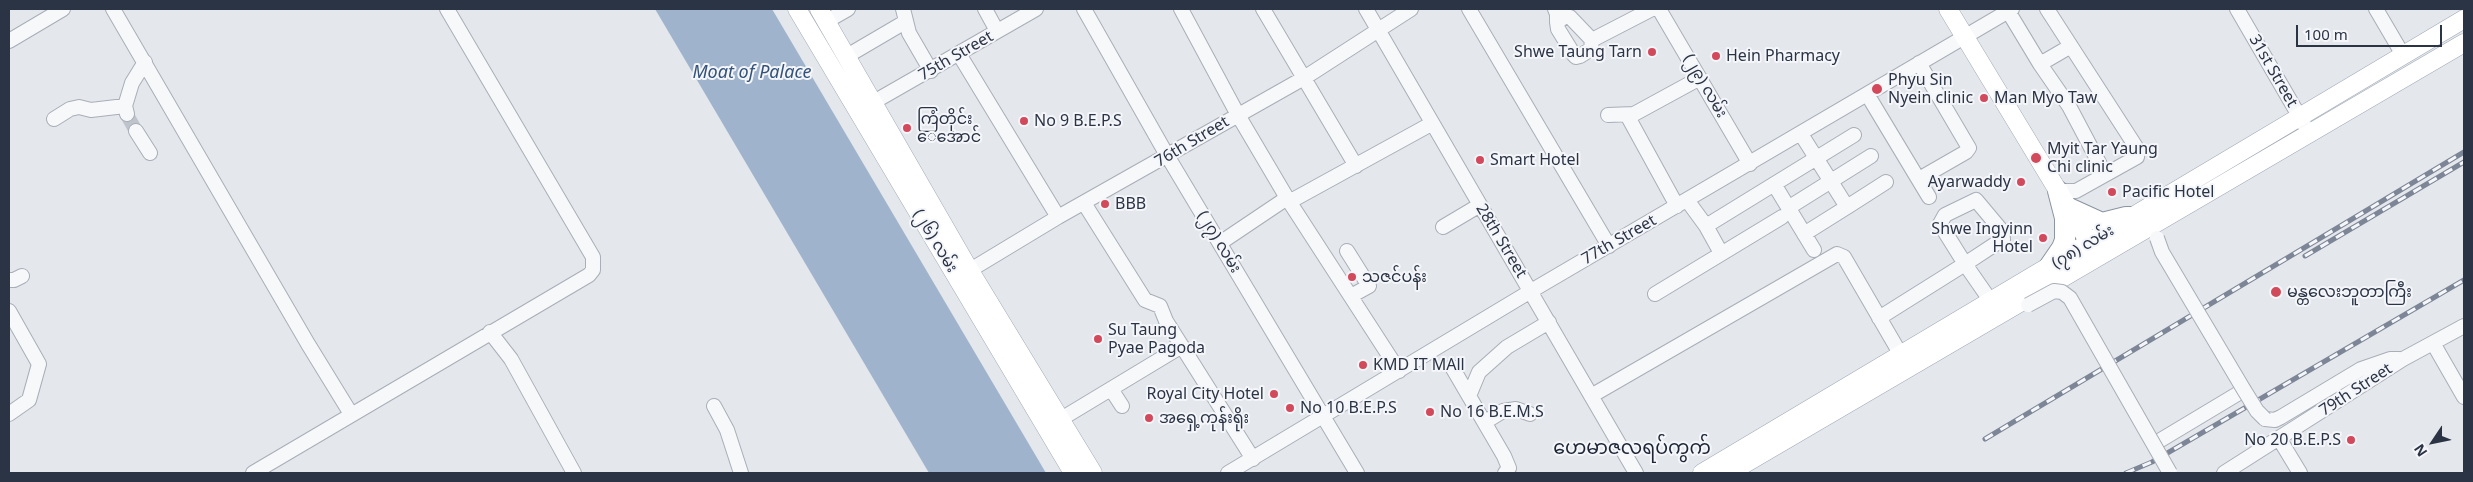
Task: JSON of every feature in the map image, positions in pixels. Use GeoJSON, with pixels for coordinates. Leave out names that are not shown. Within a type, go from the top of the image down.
{"type":"FeatureCollection","features":[{"type":"Feature","properties":{"kind":"highway"},"geometry":{"type":"LineString","coordinates":[[2049,267],[2065,240],[2065,218],[2058,191]]}},
{"type":"Feature","properties":{"kind":"highway"},"geometry":{"type":"LineString","coordinates":[[2069,208],[2098,222],[2133,217]]}},
{"type":"Feature","properties":{"kind":"main road","name":"(၂၆) လမ်း"},"geometry":{"type":"LineString","coordinates":[[797,9],[858,111],[964,275],[1061,419],[1093,473]]}},
{"type":"Feature","properties":{"kind":"main road"},"geometry":{"type":"LineString","coordinates":[[1948,9],[2094,250]]}},
{"type":"Feature","properties":{"kind":"main road","name":"(၂၆) လမ်း"},"geometry":{"type":"LineString","coordinates":[[823,15],[875,103],[964,275],[1072,473]]}},
{"type":"Feature","properties":{"kind":"main road","name":"(၇၈) လမ်း"},"geometry":{"type":"LineString","coordinates":[[1729,473],[1966,334],[2094,250],[2228,181],[2403,54],[2464,19]]}},
{"type":"Feature","properties":{"kind":"main road","name":"(၇၈) လမ်း"},"geometry":{"type":"LineString","coordinates":[[1702,473],[1990,300],[2049,267],[2094,250],[2133,217],[2464,43]]}},
{"type":"Feature","properties":{"kind":"street"},"geometry":{"type":"LineString","coordinates":[[9,41],[63,9]]}},
{"type":"Feature","properties":{"kind":"street"},"geometry":{"type":"LineString","coordinates":[[113,9],[308,344],[351,414]]}},
{"type":"Feature","properties":{"kind":"street"},"geometry":{"type":"LineString","coordinates":[[253,473],[589,275],[593,270],[595,261],[447,9]]}},
{"type":"Feature","properties":{"kind":"street"},"geometry":{"type":"LineString","coordinates":[[823,15],[848,9]]}},
{"type":"Feature","properties":{"kind":"street"},"geometry":{"type":"LineString","coordinates":[[984,9],[997,31]]}},
{"type":"Feature","properties":{"kind":"street","name":"75th Street"},"geometry":{"type":"LineString","coordinates":[[858,111],[931,71],[1036,9]]}},
{"type":"Feature","properties":{"kind":"street","name":"(၂၇) လမ်း"},"geometry":{"type":"LineString","coordinates":[[1084,9],[1168,157],[1357,473]]}},
{"type":"Feature","properties":{"kind":"street"},"geometry":{"type":"LineString","coordinates":[[1181,9],[1238,115],[1288,200],[1399,371]]}},
{"type":"Feature","properties":{"kind":"street"},"geometry":{"type":"LineString","coordinates":[[1263,9],[1356,166]]}},
{"type":"Feature","properties":{"kind":"street","name":"28th Street"},"geometry":{"type":"LineString","coordinates":[[1366,9],[1431,124],[1531,291],[1636,473]]}},
{"type":"Feature","properties":{"kind":"street","name":"76th Street"},"geometry":{"type":"LineString","coordinates":[[964,275],[1058,217],[1168,157],[1304,78],[1411,9]]}},
{"type":"Feature","properties":{"kind":"street"},"geometry":{"type":"LineString","coordinates":[[1469,9],[1609,246]]}},
{"type":"Feature","properties":{"kind":"street"},"geometry":{"type":"LineString","coordinates":[[1592,40],[1652,9]]}},
{"type":"Feature","properties":{"kind":"street","name":"(၂၉) လမ်း"},"geometry":{"type":"LineString","coordinates":[[1660,9],[1750,164]]}},
{"type":"Feature","properties":{"kind":"street"},"geometry":{"type":"LineString","coordinates":[[2047,9],[2138,150],[2137,157],[2076,191],[2058,191]]}},
{"type":"Feature","properties":{"kind":"street","name":"31st Street"},"geometry":{"type":"LineString","coordinates":[[2237,9],[2305,126]]}},
{"type":"Feature","properties":{"kind":"street"},"geometry":{"type":"LineString","coordinates":[[2376,9],[2403,54]]}},
{"type":"Feature","properties":{"kind":"street"},"geometry":{"type":"LineString","coordinates":[[2010,10],[2040,64],[2069,106],[2105,174]]}},
{"type":"Feature","properties":{"kind":"street","name":"77th Street"},"geometry":{"type":"LineString","coordinates":[[1228,473],[1323,418],[1531,291],[2010,10]]}},
{"type":"Feature","properties":{"kind":"street"},"geometry":{"type":"LineString","coordinates":[[847,56],[904,15],[931,71]]}},
{"type":"Feature","properties":{"kind":"street"},"geometry":{"type":"LineString","coordinates":[[1556,16],[1568,16],[1592,40],[1591,50],[1576,58],[1562,37],[1556,16]]}},
{"type":"Feature","properties":{"kind":"street"},"geometry":{"type":"LineString","coordinates":[[2040,64],[2071,46]]}},
{"type":"Feature","properties":{"kind":"street"},"geometry":{"type":"LineString","coordinates":[[959,54],[1058,217]]}},
{"type":"Feature","properties":{"kind":"street"},"geometry":{"type":"LineString","coordinates":[[54,120],[70,109],[79,107],[92,110],[126,111],[132,83],[145,62]]}},
{"type":"Feature","properties":{"kind":"street"},"geometry":{"type":"LineString","coordinates":[[1919,179],[1966,152],[1969,148],[1920,63]]}},
{"type":"Feature","properties":{"kind":"street"},"geometry":{"type":"LineString","coordinates":[[1608,115],[1627,115],[1641,111],[1700,78]]}},
{"type":"Feature","properties":{"kind":"street"},"geometry":{"type":"LineString","coordinates":[[1867,94],[1929,197]]}},
{"type":"Feature","properties":{"kind":"street"},"geometry":{"type":"LineString","coordinates":[[1627,115],[1682,203],[1706,226],[1721,253]]}},
{"type":"Feature","properties":{"kind":"street"},"geometry":{"type":"LineString","coordinates":[[1220,243],[1288,200],[1356,166],[1431,124]]}},
{"type":"Feature","properties":{"kind":"street"},"geometry":{"type":"LineString","coordinates":[[136,131],[150,153]]}},
{"type":"Feature","properties":{"kind":"street"},"geometry":{"type":"LineString","coordinates":[[1801,134],[1818,158],[1847,207]]}},
{"type":"Feature","properties":{"kind":"street"},"geometry":{"type":"LineString","coordinates":[[1706,226],[1854,134]]}},
{"type":"Feature","properties":{"kind":"street"},"geometry":{"type":"LineString","coordinates":[[1655,294],[1871,156]]}},
{"type":"Feature","properties":{"kind":"street"},"geometry":{"type":"LineString","coordinates":[[2228,181],[2222,188],[2160,229],[2157,238],[2244,390],[2262,416],[2271,420],[2281,417],[2361,369],[2390,359],[2403,359]]}},
{"type":"Feature","properties":{"kind":"street"},"geometry":{"type":"LineString","coordinates":[[1804,234],[1886,182]]}},
{"type":"Feature","properties":{"kind":"street"},"geometry":{"type":"LineString","coordinates":[[1774,184],[1785,212],[1804,234],[1814,250]]}},
{"type":"Feature","properties":{"kind":"street"},"geometry":{"type":"LineString","coordinates":[[1880,318],[1965,264],[2003,239],[2004,236],[1976,200],[1944,215],[1940,224],[1965,264],[1990,300]]}},
{"type":"Feature","properties":{"kind":"street"},"geometry":{"type":"LineString","coordinates":[[1084,203],[1145,300],[1160,306],[1182,346],[1253,458]]}},
{"type":"Feature","properties":{"kind":"street"},"geometry":{"type":"LineString","coordinates":[[1443,227],[1480,205]]}},
{"type":"Feature","properties":{"kind":"street"},"geometry":{"type":"LineString","coordinates":[[1347,251],[1368,286],[1351,296]]}},
{"type":"Feature","properties":{"kind":"street"},"geometry":{"type":"LineString","coordinates":[[1591,396],[1836,254],[1844,257],[1901,355]]}},
{"type":"Feature","properties":{"kind":"street"},"geometry":{"type":"LineString","coordinates":[[1966,334],[1976,332],[2054,291],[2066,294],[2170,473]]}},
{"type":"Feature","properties":{"kind":"street"},"geometry":{"type":"LineString","coordinates":[[9,311],[39,364],[29,400],[9,414]]}},
{"type":"Feature","properties":{"kind":"street"},"geometry":{"type":"LineString","coordinates":[[1468,396],[1479,372],[1507,346],[1549,322]]}},
{"type":"Feature","properties":{"kind":"street","name":"79th Street"},"geometry":{"type":"LineString","coordinates":[[2224,473],[2280,440],[2403,359],[2464,326]]}},
{"type":"Feature","properties":{"kind":"street"},"geometry":{"type":"LineString","coordinates":[[490,332],[510,359],[574,473]]}},
{"type":"Feature","properties":{"kind":"street"},"geometry":{"type":"LineString","coordinates":[[2433,344],[2464,397]]}},
{"type":"Feature","properties":{"kind":"street"},"geometry":{"type":"LineString","coordinates":[[1061,419],[1182,346]]}},
{"type":"Feature","properties":{"kind":"street"},"geometry":{"type":"LineString","coordinates":[[1452,367],[1485,422],[1511,472]]}},
{"type":"Feature","properties":{"kind":"street"},"geometry":{"type":"LineString","coordinates":[[1111,389],[1122,406]]}},
{"type":"Feature","properties":{"kind":"street"},"geometry":{"type":"LineString","coordinates":[[2154,444],[2244,390]]}},
{"type":"Feature","properties":{"kind":"street"},"geometry":{"type":"LineString","coordinates":[[714,406],[727,430],[741,473]]}},
{"type":"Feature","properties":{"kind":"street"},"geometry":{"type":"LineString","coordinates":[[1485,422],[1503,411],[1516,409],[1530,414]]}},
{"type":"Feature","properties":{"kind":"street"},"geometry":{"type":"LineString","coordinates":[[2280,440],[2300,473]]}},
{"type":"Feature","properties":{"kind":"water","name":"Moat of Palace"},"geometry":{"type":"Polygon","coordinates":[[[655,9],[772,9],[1046,473],[929,473],[655,9]]]}},
{"type":"Feature","properties":{"kind":"tunnel"},"geometry":{"type":"LineString","coordinates":[[127,115],[136,131]]}},
{"type":"Feature","properties":{"kind":"railway"},"geometry":{"type":"LineString","coordinates":[[1985,439],[2464,152]]}},
{"type":"Feature","properties":{"kind":"railway"},"geometry":{"type":"LineString","coordinates":[[2305,256],[2464,162]]}},
{"type":"Feature","properties":{"kind":"railway"},"geometry":{"type":"LineString","coordinates":[[2126,473],[2152,462],[2464,280]]}},
{"type":"Feature","properties":{"kind":"place","name":"Shwe Taung Tarn"},"geometry":{"type":"Point","coordinates":[1652,52]}},
{"type":"Feature","properties":{"kind":"place","name":"Hein Pharmacy"},"geometry":{"type":"Point","coordinates":[1716,56]}},
{"type":"Feature","properties":{"kind":"place","name":"Phyu Sin Nyein clinic"},"geometry":{"type":"Point","coordinates":[1877,89]}},
{"type":"Feature","properties":{"kind":"place","name":"Man Myo Taw"},"geometry":{"type":"Point","coordinates":[1984,98]}},
{"type":"Feature","properties":{"kind":"place","name":"No 9 B.E.P.S"},"geometry":{"type":"Point","coordinates":[1024,121]}},
{"type":"Feature","properties":{"kind":"place","name":"ကြံတိုင်း‌ ‌ေအောင်"},"geometry":{"type":"Point","coordinates":[907,128]}},
{"type":"Feature","properties":{"kind":"place","name":"Myit Tar Yaung Chi clinic"},"geometry":{"type":"Point","coordinates":[2036,158]}},
{"type":"Feature","properties":{"kind":"place","name":"Smart Hotel"},"geometry":{"type":"Point","coordinates":[1480,160]}},
{"type":"Feature","properties":{"kind":"place","name":"Ayarwaddy"},"geometry":{"type":"Point","coordinates":[2021,182]}},
{"type":"Feature","properties":{"kind":"place","name":"Pacific Hotel"},"geometry":{"type":"Point","coordinates":[2112,192]}},
{"type":"Feature","properties":{"kind":"place","name":"BBB"},"geometry":{"type":"Point","coordinates":[1105,204]}},
{"type":"Feature","properties":{"kind":"place","name":"Shwe Ingyinn Hotel"},"geometry":{"type":"Point","coordinates":[2043,238]}},
{"type":"Feature","properties":{"kind":"place","name":"သဇင်ပန်း"},"geometry":{"type":"Point","coordinates":[1352,277]}},
{"type":"Feature","properties":{"kind":"place","name":"မန္တလေးဘူတာကြီး"},"geometry":{"type":"Point","coordinates":[2276,292]}},
{"type":"Feature","properties":{"kind":"place","name":"Su Taung Pyae Pagoda"},"geometry":{"type":"Point","coordinates":[1098,339]}},
{"type":"Feature","properties":{"kind":"place","name":"KMD IT MAll"},"geometry":{"type":"Point","coordinates":[1363,365]}},
{"type":"Feature","properties":{"kind":"place","name":"Royal City Hotel"},"geometry":{"type":"Point","coordinates":[1274,394]}},
{"type":"Feature","properties":{"kind":"place","name":"No 10 B.E.P.S"},"geometry":{"type":"Point","coordinates":[1290,408]}},
{"type":"Feature","properties":{"kind":"place","name":"No 16 B.E.M.S"},"geometry":{"type":"Point","coordinates":[1430,412]}},
{"type":"Feature","properties":{"kind":"place","name":"အရှေ့ကုန်းရိုး"},"geometry":{"type":"Point","coordinates":[1149,418]}},
{"type":"Feature","properties":{"kind":"place","name":"No 20 B.E.P.S"},"geometry":{"type":"Point","coordinates":[2351,440]}},
{"type":"Feature","properties":{"kind":"district","name":"ဟေမာဇလရပ်ကွက်"},"geometry":{"type":"Point","coordinates":[1632,449]}}]}
